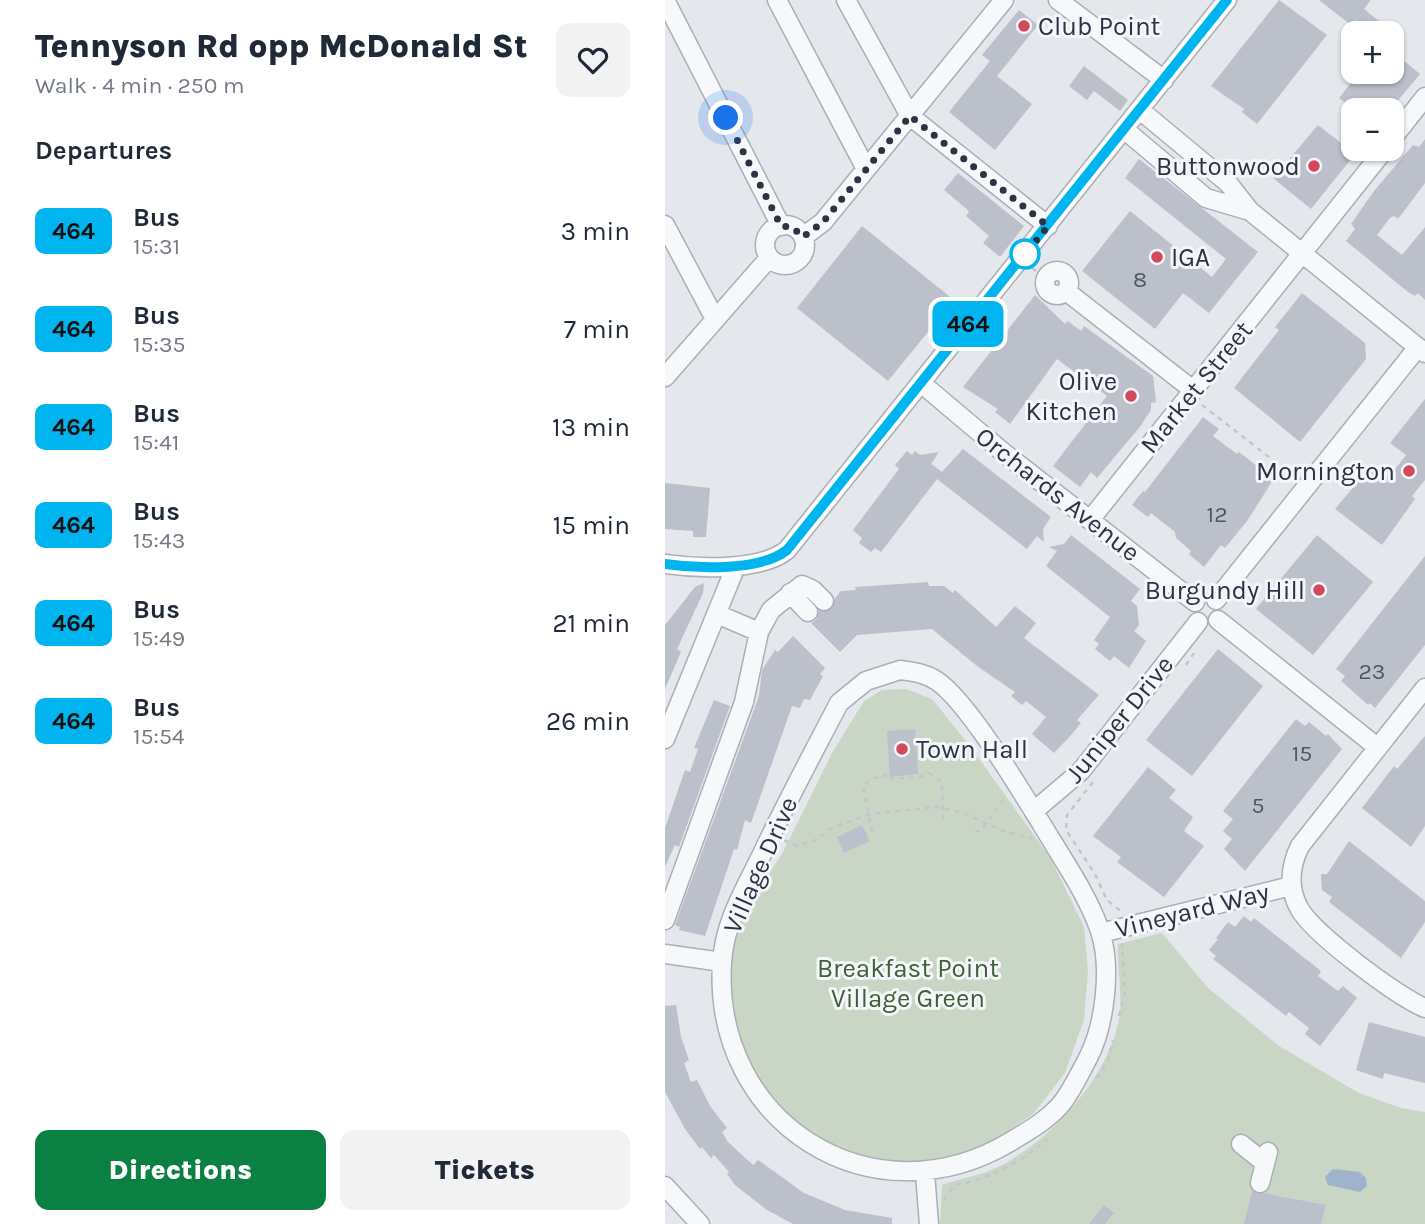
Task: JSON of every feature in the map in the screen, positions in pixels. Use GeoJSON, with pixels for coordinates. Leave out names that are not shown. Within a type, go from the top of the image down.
{"type":"FeatureCollection","features":[{"type":"Feature","properties":{"kind":"street"},"geometry":{"type":"LineString","coordinates":[[777,0],[866,169]]}},
{"type":"Feature","properties":{"kind":"street"},"geometry":{"type":"LineString","coordinates":[[846,0],[910,116],[1048,226]]}},
{"type":"Feature","properties":{"kind":"street"},"geometry":{"type":"LineString","coordinates":[[803,237],[823,222],[1004,0]]}},
{"type":"Feature","properties":{"kind":"street"},"geometry":{"type":"LineString","coordinates":[[1058,0],[1164,80]]}},
{"type":"Feature","properties":{"kind":"street"},"geometry":{"type":"LineString","coordinates":[[666,566],[736,566],[772,560],[787,550],[1227,0]]}},
{"type":"Feature","properties":{"kind":"street"},"geometry":{"type":"LineString","coordinates":[[665,1],[781,226]]}},
{"type":"Feature","properties":{"kind":"street"},"geometry":{"type":"LineString","coordinates":[[1404,124],[1425,97]]}},
{"type":"Feature","properties":{"kind":"street"},"geometry":{"type":"LineString","coordinates":[[1140,110],[1228,183],[1249,211],[1421,350],[1216,600]]}},
{"type":"Feature","properties":{"kind":"street"},"geometry":{"type":"LineString","coordinates":[[1125,130],[1206,198],[1249,211]]}},
{"type":"Feature","properties":{"kind":"street","name":"Market Street"},"geometry":{"type":"LineString","coordinates":[[1090,520],[1376,161]]}},
{"type":"Feature","properties":{"kind":"street"},"geometry":{"type":"LineString","coordinates":[[665,225],[715,319]]}},
{"type":"Feature","properties":{"kind":"street"},"geometry":{"type":"LineString","coordinates":[[781,226],[792,227],[803,237],[804,250],[798,261],[780,265],[769,258],[766,239],[775,228],[781,226]]}},
{"type":"Feature","properties":{"kind":"street"},"geometry":{"type":"LineString","coordinates":[[665,376],[769,258]]}},
{"type":"Feature","properties":{"kind":"street"},"geometry":{"type":"LineString","coordinates":[[1040,271],[1056,270],[1064,273],[1069,284],[1066,291],[1191,392]]}},
{"type":"Feature","properties":{"kind":"street","name":"Orchards Avenue"},"geometry":{"type":"LineString","coordinates":[[921,383],[1195,602]]}},
{"type":"Feature","properties":{"kind":"street"},"geometry":{"type":"LineString","coordinates":[[665,739],[736,566]]}},
{"type":"Feature","properties":{"kind":"street"},"geometry":{"type":"LineString","coordinates":[[665,920],[744,702],[759,632],[771,610],[802,585],[807,586],[824,601]]}},
{"type":"Feature","properties":{"kind":"street"},"geometry":{"type":"LineString","coordinates":[[790,593],[808,612]]}},
{"type":"Feature","properties":{"kind":"street"},"geometry":{"type":"LineString","coordinates":[[1208,596],[1216,600],[1221,612],[1218,620],[1206,625],[1198,622],[1193,611],[1195,602],[1208,596]]}},
{"type":"Feature","properties":{"kind":"street"},"geometry":{"type":"LineString","coordinates":[[717,614],[759,632]]}},
{"type":"Feature","properties":{"kind":"street"},"geometry":{"type":"LineString","coordinates":[[1218,620],[1377,747]]}},
{"type":"Feature","properties":{"kind":"street","name":"Juniper Drive"},"geometry":{"type":"LineString","coordinates":[[1034,811],[1080,771],[1198,622]]}},
{"type":"Feature","properties":{"kind":"street","name":"Village Drive"},"geometry":{"type":"LineString","coordinates":[[900,670],[920,672],[937,681],[958,700],[1018,787],[1050,838],[1101,933],[1104,1007],[1097,1041],[1062,1103],[1040,1124],[990,1154],[965,1165],[926,1173],[850,1164],[800,1137],[759,1100],[745,1078],[726,1031],[722,962],[729,921],[839,703],[866,681],[900,670]]}},
{"type":"Feature","properties":{"kind":"street","name":"Vineyard Way"},"geometry":{"type":"LineString","coordinates":[[1101,933],[1291,886],[1293,864],[1300,846],[1425,688]]}},
{"type":"Feature","properties":{"kind":"street"},"geometry":{"type":"LineString","coordinates":[[1291,886],[1306,920],[1398,994],[1425,1008]]}},
{"type":"Feature","properties":{"kind":"street"},"geometry":{"type":"LineString","coordinates":[[665,954],[722,962]]}},
{"type":"Feature","properties":{"kind":"street"},"geometry":{"type":"LineString","coordinates":[[1241,1144],[1267,1158],[1260,1184]]}},
{"type":"Feature","properties":{"kind":"street"},"geometry":{"type":"LineString","coordinates":[[926,1173],[929,1224]]}},
{"type":"Feature","properties":{"kind":"street"},"geometry":{"type":"LineString","coordinates":[[665,1185],[701,1224]]}},
{"type":"Feature","properties":{"kind":"path"},"geometry":{"type":"LineString","coordinates":[[1191,392],[1307,486]]}},
{"type":"Feature","properties":{"kind":"path"},"geometry":{"type":"LineString","coordinates":[[872,832],[863,786],[871,779],[886,775],[886,779],[920,778],[929,773],[937,777],[942,782],[943,819],[947,822]]}},
{"type":"Feature","properties":{"kind":"path"},"geometry":{"type":"LineString","coordinates":[[975,831],[981,831],[1000,800],[1018,787]]}},
{"type":"Feature","properties":{"kind":"path"},"geometry":{"type":"LineString","coordinates":[[771,834],[797,846],[816,840],[832,828],[870,814],[909,808],[942,808],[1024,837],[1050,838]]}},
{"type":"Feature","properties":{"kind":"green space","name":"Breakfast Point Village Green"},"geometry":{"type":"Polygon","coordinates":[[[906,689],[932,699],[970,746],[1051,859],[1084,927],[1088,971],[1084,1020],[1065,1073],[1033,1114],[990,1143],[944,1162],[898,1164],[842,1154],[797,1123],[761,1084],[733,1032],[730,964],[743,912],[782,854],[832,753],[864,701],[882,690],[906,689]]]}},
{"type":"Feature","properties":{"kind":"green space"},"geometry":{"type":"Polygon","coordinates":[[[1162,933],[1208,988],[1279,1046],[1359,1093],[1401,1108],[1425,1112],[1425,1224],[940,1224],[942,1185],[991,1170],[1018,1155],[1038,1141],[1076,1103],[1092,1082],[1115,1036],[1120,1013],[1118,944],[1162,933]]]}},
{"type":"Feature","properties":{"kind":"water"},"geometry":{"type":"Polygon","coordinates":[[[1333,1169],[1360,1172],[1366,1178],[1367,1186],[1360,1192],[1328,1185],[1325,1177],[1333,1169]]]}},
{"type":"Feature","properties":{"kind":"building"},"geometry":{"type":"Polygon","coordinates":[[[1279,0],[1327,35],[1257,124],[1242,112],[1244,109],[1211,86],[1279,0]]]}},
{"type":"Feature","properties":{"kind":"building"},"geometry":{"type":"Polygon","coordinates":[[[1319,0],[1371,0],[1364,9],[1379,21],[1346,21],[1319,0]]]}},
{"type":"Feature","properties":{"kind":"building"},"geometry":{"type":"Polygon","coordinates":[[[1019,10],[1038,25],[997,76],[1032,104],[995,150],[949,112],[990,61],[982,55],[1019,10]]]}},
{"type":"Feature","properties":{"kind":"building"},"geometry":{"type":"Polygon","coordinates":[[[1404,61],[1420,74],[1400,98],[1339,98],[1350,84],[1404,84],[1404,61]]]}},
{"type":"Feature","properties":{"kind":"building"},"geometry":{"type":"Polygon","coordinates":[[[1084,66],[1128,100],[1120,111],[1094,91],[1087,100],[1069,86],[1084,66]]]}},
{"type":"Feature","properties":{"kind":"building","name":"Buttonwood"},"geometry":{"type":"Polygon","coordinates":[[[1318,125],[1341,143],[1341,161],[1349,161],[1311,209],[1273,178],[1318,125]]]}},
{"type":"Feature","properties":{"kind":"building"},"geometry":{"type":"Polygon","coordinates":[[[1425,139],[1425,183],[1398,219],[1394,216],[1390,218],[1377,235],[1402,255],[1425,227],[1425,300],[1418,293],[1415,296],[1408,292],[1346,241],[1355,229],[1351,224],[1374,191],[1399,161],[1404,161],[1404,156],[1413,145],[1419,147],[1425,139]]]}},
{"type":"Feature","properties":{"kind":"building"},"geometry":{"type":"Polygon","coordinates":[[[1139,159],[1258,252],[1209,313],[1183,293],[1155,329],[1082,271],[1130,211],[1212,277],[1226,259],[1125,178],[1139,159]]]}},
{"type":"Feature","properties":{"kind":"building"},"geometry":{"type":"Polygon","coordinates":[[[958,173],[1024,226],[1000,257],[983,243],[989,236],[966,216],[969,211],[944,190],[958,173]]]}},
{"type":"Feature","properties":{"kind":"building"},"geometry":{"type":"Polygon","coordinates":[[[862,226],[954,300],[888,381],[797,308],[862,226]]]}},
{"type":"Feature","properties":{"kind":"building"},"geometry":{"type":"Polygon","coordinates":[[[1302,293],[1365,343],[1366,359],[1300,442],[1234,388],[1279,330],[1275,327],[1302,293]]]}},
{"type":"Feature","properties":{"kind":"building"},"geometry":{"type":"Polygon","coordinates":[[[1035,295],[1065,324],[1068,321],[1081,331],[1084,326],[1153,376],[1156,402],[1151,403],[1151,410],[1097,478],[1091,472],[1080,487],[1053,466],[1107,396],[1057,359],[1010,424],[995,412],[998,409],[963,387],[1035,295]]]}},
{"type":"Feature","properties":{"kind":"building","name":"Mornington"},"geometry":{"type":"Polygon","coordinates":[[[1425,399],[1425,480],[1412,496],[1415,499],[1382,545],[1335,509],[1372,465],[1389,477],[1406,455],[1390,443],[1425,399]]]}},
{"type":"Feature","properties":{"kind":"building"},"geometry":{"type":"Polygon","coordinates":[[[1203,417],[1219,429],[1213,436],[1258,467],[1262,462],[1277,474],[1247,521],[1225,548],[1221,545],[1204,567],[1189,554],[1191,551],[1176,538],[1175,532],[1151,513],[1148,517],[1132,505],[1203,417]]]}},
{"type":"Feature","properties":{"kind":"building"},"geometry":{"type":"Polygon","coordinates":[[[963,449],[1051,517],[1043,529],[1044,542],[1037,536],[1027,549],[937,479],[881,552],[875,548],[871,552],[859,543],[862,538],[853,530],[899,469],[895,465],[907,451],[912,455],[915,451],[920,455],[939,452],[931,464],[942,472],[963,449]]]}},
{"type":"Feature","properties":{"kind":"building"},"geometry":{"type":"Polygon","coordinates":[[[665,483],[710,488],[706,537],[693,537],[693,531],[665,529],[665,483]]]}},
{"type":"Feature","properties":{"kind":"building"},"geometry":{"type":"Polygon","coordinates":[[[1071,535],[1140,589],[1131,601],[1137,606],[1139,625],[1134,631],[1146,641],[1129,668],[1114,656],[1110,661],[1095,649],[1099,644],[1094,640],[1110,617],[1046,566],[1057,551],[1049,547],[1064,544],[1071,535]]]}},
{"type":"Feature","properties":{"kind":"building","name":"Burgundy Hill"},"geometry":{"type":"Polygon","coordinates":[[[1317,535],[1373,582],[1313,655],[1256,609],[1317,535]]]}},
{"type":"Feature","properties":{"kind":"building"},"geometry":{"type":"Polygon","coordinates":[[[1425,556],[1425,645],[1375,708],[1341,681],[1345,676],[1336,669],[1425,556]]]}},
{"type":"Feature","properties":{"kind":"building"},"geometry":{"type":"Polygon","coordinates":[[[928,582],[929,586],[944,586],[953,593],[955,590],[996,627],[1015,606],[1036,623],[1024,638],[1099,695],[1077,720],[1081,723],[1054,753],[1032,734],[1046,717],[1026,701],[1022,705],[1011,696],[1015,692],[977,666],[932,629],[857,635],[840,652],[811,623],[816,620],[819,611],[832,608],[841,591],[856,590],[855,587],[928,582]]]}},
{"type":"Feature","properties":{"kind":"building"},"geometry":{"type":"Polygon","coordinates":[[[704,583],[703,593],[677,649],[681,652],[665,689],[665,625],[695,587],[704,583]]]}},
{"type":"Feature","properties":{"kind":"building"},"geometry":{"type":"Polygon","coordinates":[[[793,636],[825,668],[820,674],[823,676],[810,700],[804,699],[800,708],[792,706],[751,823],[745,820],[737,850],[734,849],[705,936],[679,930],[680,927],[675,925],[759,696],[762,670],[775,650],[778,652],[793,636]]]}},
{"type":"Feature","properties":{"kind":"building"},"geometry":{"type":"Polygon","coordinates":[[[1218,649],[1263,686],[1192,776],[1146,740],[1218,649]]]}},
{"type":"Feature","properties":{"kind":"building"},"geometry":{"type":"Polygon","coordinates":[[[714,700],[730,706],[679,847],[675,845],[665,867],[665,828],[685,770],[690,772],[698,749],[694,748],[714,700]]]}},
{"type":"Feature","properties":{"kind":"building"},"geometry":{"type":"Polygon","coordinates":[[[1296,719],[1305,726],[1309,722],[1326,736],[1328,734],[1342,749],[1245,871],[1224,849],[1232,839],[1223,831],[1233,819],[1223,811],[1296,719]]]}},
{"type":"Feature","properties":{"kind":"building","name":"Town Hall"},"geometry":{"type":"Polygon","coordinates":[[[915,729],[918,774],[890,777],[887,731],[915,729]]]}},
{"type":"Feature","properties":{"kind":"building"},"geometry":{"type":"Polygon","coordinates":[[[1425,736],[1425,826],[1411,847],[1362,808],[1394,766],[1397,769],[1425,736]]]}},
{"type":"Feature","properties":{"kind":"building"},"geometry":{"type":"Polygon","coordinates":[[[1148,767],[1176,790],[1169,798],[1193,817],[1184,831],[1204,846],[1164,897],[1117,862],[1121,857],[1093,836],[1148,767]]]}},
{"type":"Feature","properties":{"kind":"building"},"geometry":{"type":"Polygon","coordinates":[[[862,825],[870,841],[844,853],[837,837],[862,825]]]}},
{"type":"Feature","properties":{"kind":"building"},"geometry":{"type":"Polygon","coordinates":[[[1349,841],[1425,901],[1425,922],[1401,958],[1329,902],[1332,897],[1322,890],[1321,874],[1327,874],[1349,841]]]}},
{"type":"Feature","properties":{"kind":"building"},"geometry":{"type":"Polygon","coordinates":[[[1244,916],[1251,922],[1254,918],[1321,971],[1318,976],[1338,991],[1343,986],[1357,998],[1320,1046],[1305,1034],[1309,1028],[1289,1012],[1286,1016],[1213,959],[1216,956],[1209,950],[1218,939],[1216,938],[1228,922],[1235,927],[1244,916]]]}},
{"type":"Feature","properties":{"kind":"building"},"geometry":{"type":"Polygon","coordinates":[[[676,1005],[681,1037],[689,1060],[684,1063],[691,1082],[697,1080],[710,1106],[727,1128],[722,1132],[728,1142],[753,1165],[758,1160],[804,1193],[845,1210],[892,1218],[892,1224],[793,1224],[767,1210],[735,1185],[727,1174],[729,1172],[714,1155],[711,1158],[702,1147],[700,1149],[685,1129],[665,1092],[665,1006],[676,1005]]]}},
{"type":"Feature","properties":{"kind":"building"},"geometry":{"type":"Polygon","coordinates":[[[1369,1022],[1425,1037],[1425,1083],[1384,1073],[1383,1079],[1356,1070],[1369,1022]]]}},
{"type":"Feature","properties":{"kind":"building"},"geometry":{"type":"Polygon","coordinates":[[[1252,1191],[1326,1205],[1321,1224],[1244,1224],[1252,1191]]]}},
{"type":"Feature","properties":{"kind":"building"},"geometry":{"type":"Polygon","coordinates":[[[1104,1205],[1114,1213],[1105,1224],[1089,1224],[1104,1205]]]}},
{"type":"Feature","properties":{"kind":"bus line","name":"464"},"geometry":{"type":"LineString","coordinates":[[665,564],[736,566],[763,562],[780,556],[792,545],[1227,0]]}},
{"type":"Feature","properties":{"kind":"place","name":"Club Point"},"geometry":{"type":"Point","coordinates":[1024,26]}},
{"type":"Feature","properties":{"kind":"place","name":"Buttonwood"},"geometry":{"type":"Point","coordinates":[1314,166]}},
{"type":"Feature","properties":{"kind":"place","name":"IGA"},"geometry":{"type":"Point","coordinates":[1157,257]}},
{"type":"Feature","properties":{"kind":"place","name":"Olive Kitchen"},"geometry":{"type":"Point","coordinates":[1131,396]}},
{"type":"Feature","properties":{"kind":"place","name":"Mornington"},"geometry":{"type":"Point","coordinates":[1409,471]}},
{"type":"Feature","properties":{"kind":"place","name":"Burgundy Hill"},"geometry":{"type":"Point","coordinates":[1319,590]}},
{"type":"Feature","properties":{"kind":"place","name":"Town Hall"},"geometry":{"type":"Point","coordinates":[902,749]}},
{"type":"Feature","properties":{"kind":"route"},"geometry":{"type":"LineString","coordinates":[[726,118],[781,226],[792,227],[803,237],[823,222],[910,116],[1048,226],[1025,254]]}}]}
